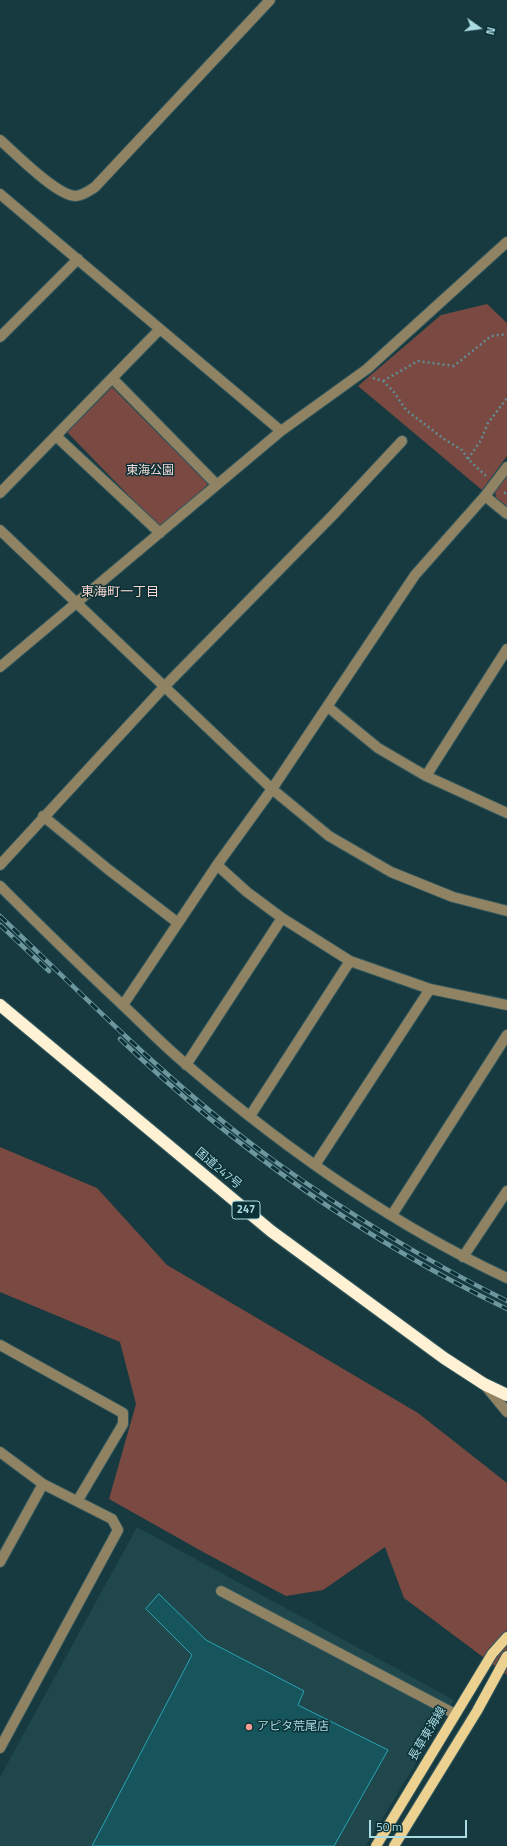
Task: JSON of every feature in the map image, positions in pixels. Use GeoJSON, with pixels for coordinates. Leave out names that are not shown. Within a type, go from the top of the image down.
{"type":"FeatureCollection","features":[{"type":"Feature","properties":{"kind":"highway","name":"国道247号"},"geometry":{"type":"LineString","coordinates":[[0,1004],[271,1231],[444,1358],[484,1384],[507,1395]]}},
{"type":"Feature","properties":{"kind":"main road","name":"長草東海線"},"geometry":{"type":"LineString","coordinates":[[376,1846],[492,1654],[507,1637]]}},
{"type":"Feature","properties":{"kind":"main road"},"geometry":{"type":"LineString","coordinates":[[394,1846],[477,1711],[506,1659]]}},
{"type":"Feature","properties":{"kind":"street"},"geometry":{"type":"LineString","coordinates":[[0,140],[57,189],[75,196],[85,193],[95,187],[270,0]]}},
{"type":"Feature","properties":{"kind":"street"},"geometry":{"type":"LineString","coordinates":[[0,194],[281,431]]}},
{"type":"Feature","properties":{"kind":"street"},"geometry":{"type":"LineString","coordinates":[[0,667],[281,431],[367,369],[507,242]]}},
{"type":"Feature","properties":{"kind":"street"},"geometry":{"type":"LineString","coordinates":[[0,337],[78,260]]}},
{"type":"Feature","properties":{"kind":"street"},"geometry":{"type":"LineString","coordinates":[[0,493],[160,329]]}},
{"type":"Feature","properties":{"kind":"street"},"geometry":{"type":"LineString","coordinates":[[112,378],[217,485]]}},
{"type":"Feature","properties":{"kind":"street"},"geometry":{"type":"LineString","coordinates":[[56,436],[160,533]]}},
{"type":"Feature","properties":{"kind":"street"},"geometry":{"type":"LineString","coordinates":[[0,865],[43,816],[164,687],[333,516],[402,441]]}},
{"type":"Feature","properties":{"kind":"street"},"geometry":{"type":"LineString","coordinates":[[123,1005],[217,865],[272,789],[328,707],[415,575],[485,496],[507,467]]}},
{"type":"Feature","properties":{"kind":"street"},"geometry":{"type":"LineString","coordinates":[[485,496],[507,514]]}},
{"type":"Feature","properties":{"kind":"street"},"geometry":{"type":"LineString","coordinates":[[0,530],[272,789],[329,836],[390,872],[453,897],[507,911]]}},
{"type":"Feature","properties":{"kind":"street"},"geometry":{"type":"LineString","coordinates":[[426,776],[507,649]]}},
{"type":"Feature","properties":{"kind":"street"},"geometry":{"type":"LineString","coordinates":[[328,707],[378,748],[426,776],[507,813]]}},
{"type":"Feature","properties":{"kind":"street"},"geometry":{"type":"LineString","coordinates":[[43,816],[108,870],[178,923]]}},
{"type":"Feature","properties":{"kind":"street"},"geometry":{"type":"LineString","coordinates":[[217,865],[247,892],[282,918],[350,961],[430,989],[507,1005]]}},
{"type":"Feature","properties":{"kind":"street"},"geometry":{"type":"LineString","coordinates":[[0,886],[186,1065],[250,1116],[315,1165],[392,1215],[463,1257],[507,1278]]}},
{"type":"Feature","properties":{"kind":"street"},"geometry":{"type":"LineString","coordinates":[[186,1065],[282,918]]}},
{"type":"Feature","properties":{"kind":"street"},"geometry":{"type":"LineString","coordinates":[[250,1116],[350,961]]}},
{"type":"Feature","properties":{"kind":"street"},"geometry":{"type":"LineString","coordinates":[[315,1165],[430,989]]}},
{"type":"Feature","properties":{"kind":"street"},"geometry":{"type":"LineString","coordinates":[[392,1215],[507,1035]]}},
{"type":"Feature","properties":{"kind":"street"},"geometry":{"type":"LineString","coordinates":[[463,1257],[507,1191]]}},
{"type":"Feature","properties":{"kind":"street"},"geometry":{"type":"LineString","coordinates":[[0,1345],[123,1413],[122,1424],[78,1500]]}},
{"type":"Feature","properties":{"kind":"street"},"geometry":{"type":"LineString","coordinates":[[484,1384],[507,1412]]}},
{"type":"Feature","properties":{"kind":"street"},"geometry":{"type":"LineString","coordinates":[[0,1452],[43,1484],[78,1500],[112,1519],[118,1530],[0,1748]]}},
{"type":"Feature","properties":{"kind":"street"},"geometry":{"type":"LineString","coordinates":[[0,1562],[43,1484]]}},
{"type":"Feature","properties":{"kind":"street"},"geometry":{"type":"LineString","coordinates":[[221,1591],[455,1714]]}},
{"type":"Feature","properties":{"kind":"path"},"geometry":{"type":"LineString","coordinates":[[383,381],[418,361],[454,366],[491,336],[507,334]]}},
{"type":"Feature","properties":{"kind":"path"},"geometry":{"type":"LineString","coordinates":[[367,369],[374,379],[383,381],[394,392],[406,410],[444,439],[462,450],[468,459],[494,484]]}},
{"type":"Feature","properties":{"kind":"path"},"geometry":{"type":"LineString","coordinates":[[468,459],[481,440],[488,423],[507,398]]}},
{"type":"Feature","properties":{"kind":"shaded area","name":"アピタ荒尾店"},"geometry":{"type":"Polygon","coordinates":[[[137,1527],[454,1700],[366,1846],[0,1846],[0,1777],[137,1527]]]}},
{"type":"Feature","properties":{"kind":"green space"},"geometry":{"type":"Polygon","coordinates":[[[487,304],[507,323],[507,456],[482,490],[358,386],[441,315],[487,304]]]}},
{"type":"Feature","properties":{"kind":"green space","name":"東海公園"},"geometry":{"type":"Polygon","coordinates":[[[112,387],[208,484],[163,531],[67,432],[112,387]]]}},
{"type":"Feature","properties":{"kind":"green space"},"geometry":{"type":"Polygon","coordinates":[[[507,475],[507,506],[496,498],[495,491],[507,475]]]}},
{"type":"Feature","properties":{"kind":"green space"},"geometry":{"type":"Polygon","coordinates":[[[0,1147],[97,1188],[167,1265],[418,1413],[507,1483],[507,1675],[404,1598],[385,1547],[323,1590],[286,1596],[205,1553],[109,1499],[136,1404],[120,1342],[0,1292],[0,1147]]]}},
{"type":"Feature","properties":{"kind":"building","name":"アピタ荒尾店"},"geometry":{"type":"Polygon","coordinates":[[[159,1594],[206,1640],[304,1691],[298,1705],[388,1750],[334,1846],[92,1846],[192,1655],[146,1609],[159,1594]]]}},
{"type":"Feature","properties":{"kind":"railway"},"geometry":{"type":"LineString","coordinates":[[0,916],[132,1042],[236,1132],[329,1199],[416,1252],[507,1301]]}},
{"type":"Feature","properties":{"kind":"railway"},"geometry":{"type":"LineString","coordinates":[[0,925],[49,971]]}},
{"type":"Feature","properties":{"kind":"railway"},"geometry":{"type":"LineString","coordinates":[[120,1039],[209,1117],[255,1154],[303,1189],[352,1222],[403,1253],[454,1282],[507,1309]]}},
{"type":"Feature","properties":{"kind":"place","name":"アピタ荒尾店"},"geometry":{"type":"Point","coordinates":[249,1727]}},
{"type":"Feature","properties":{"kind":"district","name":"東海町一丁目"},"geometry":{"type":"Point","coordinates":[120,593]}}]}
